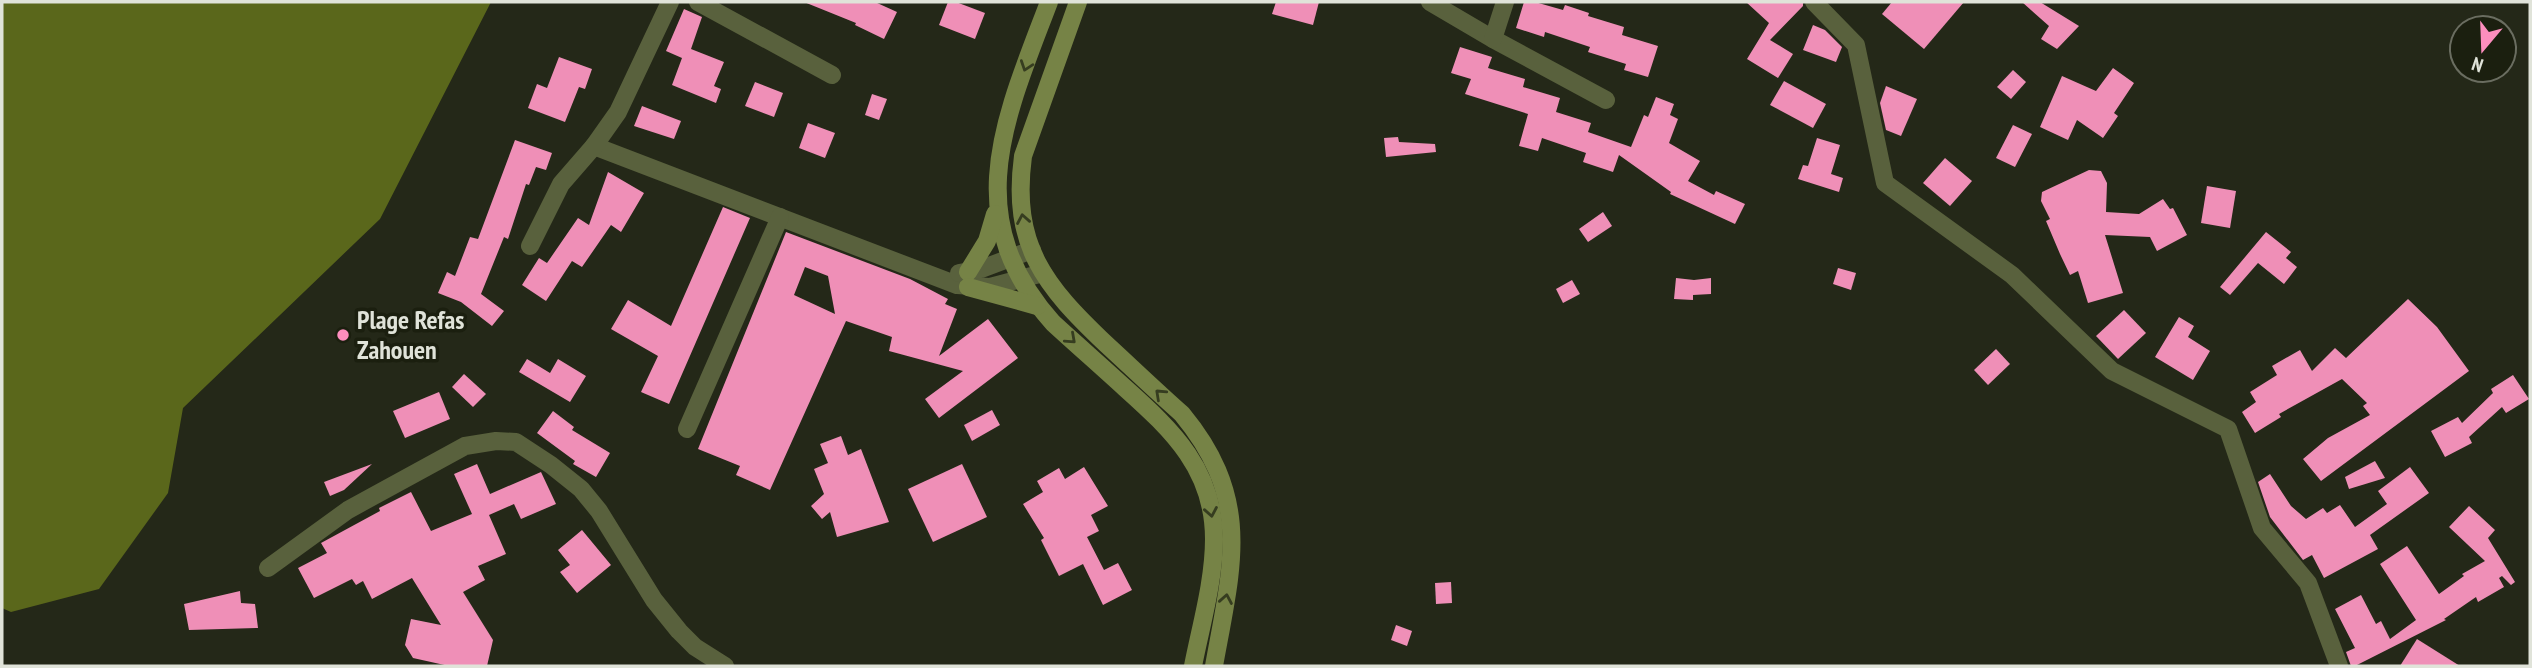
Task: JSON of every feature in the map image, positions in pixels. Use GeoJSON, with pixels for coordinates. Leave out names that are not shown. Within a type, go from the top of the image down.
{"type":"FeatureCollection","features":[{"type":"Feature","properties":{"kind":"main road"},"geometry":{"type":"LineString","coordinates":[[1049,2],[1002,142],[997,169],[997,207],[1010,258],[1037,306],[1164,423],[1191,457],[1200,476],[1208,496],[1214,538],[1213,559],[1193,666]]}},
{"type":"Feature","properties":{"kind":"main road"},"geometry":{"type":"LineString","coordinates":[[1078,2],[1023,156],[1020,199],[1023,220],[1032,250],[1043,273],[1071,311],[1182,414],[1196,431],[1218,470],[1230,513],[1233,546],[1214,666]]}},
{"type":"Feature","properties":{"kind":"main road"},"geometry":{"type":"LineString","coordinates":[[997,207],[987,241],[968,280],[1037,306]]}},
{"type":"Feature","properties":{"kind":"street"},"geometry":{"type":"LineString","coordinates":[[530,246],[561,184],[594,146],[618,112],[670,2]]}},
{"type":"Feature","properties":{"kind":"street"},"geometry":{"type":"LineString","coordinates":[[698,2],[831,75]]}},
{"type":"Feature","properties":{"kind":"street"},"geometry":{"type":"LineString","coordinates":[[1430,2],[1606,100]]}},
{"type":"Feature","properties":{"kind":"street"},"geometry":{"type":"LineString","coordinates":[[1493,39],[1505,2]]}},
{"type":"Feature","properties":{"kind":"street"},"geometry":{"type":"LineString","coordinates":[[1814,2],[1856,45],[1885,183],[2012,275],[2112,371],[2228,429],[2262,528],[2308,583],[2339,666]]}},
{"type":"Feature","properties":{"kind":"street"},"geometry":{"type":"LineString","coordinates":[[594,146],[931,276],[968,280],[990,287],[1043,273]]}},
{"type":"Feature","properties":{"kind":"street"},"geometry":{"type":"LineString","coordinates":[[687,429],[780,217]]}},
{"type":"Feature","properties":{"kind":"street"},"geometry":{"type":"LineString","coordinates":[[968,280],[1032,250]]}},
{"type":"Feature","properties":{"kind":"street"},"geometry":{"type":"LineString","coordinates":[[268,568],[348,510],[465,446],[496,441],[516,442],[581,489],[599,511],[654,600],[679,631],[695,647],[725,666]]}},
{"type":"Feature","properties":{"kind":"shaded area"},"geometry":{"type":"Polygon","coordinates":[[[2,2],[491,2],[380,219],[183,408],[168,493],[99,589],[11,612],[2,608],[2,2]]]}},
{"type":"Feature","properties":{"kind":"building"},"geometry":{"type":"Polygon","coordinates":[[[804,2],[875,2],[897,12],[884,39],[855,25],[856,23],[804,2]]]}},
{"type":"Feature","properties":{"kind":"building"},"geometry":{"type":"Polygon","coordinates":[[[948,2],[956,2],[985,13],[975,39],[939,25],[948,2]]]}},
{"type":"Feature","properties":{"kind":"building"},"geometry":{"type":"Polygon","coordinates":[[[1276,2],[1319,2],[1313,25],[1272,14],[1276,2]]]}},
{"type":"Feature","properties":{"kind":"building"},"geometry":{"type":"Polygon","coordinates":[[[1524,2],[1535,2],[1563,10],[1565,5],[1589,13],[1588,16],[1624,27],[1622,35],[1658,46],[1648,77],[1624,70],[1626,64],[1588,52],[1590,47],[1545,32],[1544,37],[1516,28],[1524,2]]]}},
{"type":"Feature","properties":{"kind":"building"},"geometry":{"type":"Polygon","coordinates":[[[1746,2],[1803,2],[1803,6],[1770,40],[1793,54],[1778,78],[1747,59],[1769,23],[1746,2]]]}},
{"type":"Feature","properties":{"kind":"building"},"geometry":{"type":"Polygon","coordinates":[[[1892,2],[1964,2],[1924,49],[1882,14],[1892,2]]]}},
{"type":"Feature","properties":{"kind":"building"},"geometry":{"type":"Polygon","coordinates":[[[2022,2],[2040,2],[2079,26],[2057,49],[2041,39],[2049,26],[2022,2]]]}},
{"type":"Feature","properties":{"kind":"building"},"geometry":{"type":"Polygon","coordinates":[[[684,9],[702,17],[691,49],[724,62],[714,86],[721,89],[716,103],[672,85],[682,58],[666,51],[684,9]]]}},
{"type":"Feature","properties":{"kind":"building"},"geometry":{"type":"Polygon","coordinates":[[[1813,25],[1825,30],[1842,47],[1836,62],[1803,50],[1813,25]]]}},
{"type":"Feature","properties":{"kind":"building"},"geometry":{"type":"Polygon","coordinates":[[[1460,47],[1492,57],[1488,68],[1525,79],[1523,87],[1560,98],[1556,112],[1591,123],[1588,132],[1631,147],[1644,115],[1648,117],[1656,97],[1674,104],[1670,115],[1678,119],[1669,143],[1700,161],[1688,181],[1714,195],[1716,191],[1745,204],[1735,224],[1670,194],[1671,192],[1619,155],[1613,172],[1583,162],[1586,153],[1542,138],[1538,151],[1519,146],[1528,114],[1465,94],[1471,79],[1451,73],[1460,47]]]}},
{"type":"Feature","properties":{"kind":"building"},"geometry":{"type":"Polygon","coordinates":[[[559,57],[592,69],[585,89],[579,87],[565,122],[528,108],[537,84],[547,88],[559,57]]]}},
{"type":"Feature","properties":{"kind":"building"},"geometry":{"type":"Polygon","coordinates":[[[2113,68],[2134,83],[2114,113],[2118,116],[2103,138],[2077,120],[2068,140],[2040,127],[2062,76],[2096,91],[2113,68]]]}},
{"type":"Feature","properties":{"kind":"building"},"geometry":{"type":"Polygon","coordinates":[[[2013,70],[2026,82],[2011,99],[1997,87],[2013,70]]]}},
{"type":"Feature","properties":{"kind":"building"},"geometry":{"type":"Polygon","coordinates":[[[1784,81],[1826,104],[1813,128],[1770,105],[1784,81]]]}},
{"type":"Feature","properties":{"kind":"building"},"geometry":{"type":"Polygon","coordinates":[[[755,82],[783,93],[774,117],[745,106],[755,82]]]}},
{"type":"Feature","properties":{"kind":"building"},"geometry":{"type":"Polygon","coordinates":[[[1886,86],[1917,99],[1901,136],[1886,130],[1880,103],[1886,86]]]}},
{"type":"Feature","properties":{"kind":"building"},"geometry":{"type":"Polygon","coordinates":[[[872,94],[887,99],[879,120],[865,115],[872,94]]]}},
{"type":"Feature","properties":{"kind":"building"},"geometry":{"type":"Polygon","coordinates":[[[642,106],[681,121],[674,139],[634,126],[642,106]]]}},
{"type":"Feature","properties":{"kind":"building"},"geometry":{"type":"Polygon","coordinates":[[[808,123],[835,133],[825,158],[799,148],[808,123]]]}},
{"type":"Feature","properties":{"kind":"building"},"geometry":{"type":"Polygon","coordinates":[[[2013,125],[2032,134],[2015,167],[1996,158],[2013,125]]]}},
{"type":"Feature","properties":{"kind":"building"},"geometry":{"type":"Polygon","coordinates":[[[1398,137],[1399,142],[1435,144],[1436,152],[1386,157],[1384,138],[1398,137]]]}},
{"type":"Feature","properties":{"kind":"building"},"geometry":{"type":"Polygon","coordinates":[[[1817,138],[1840,145],[1831,174],[1843,178],[1839,192],[1798,179],[1803,165],[1808,166],[1817,138]]]}},
{"type":"Feature","properties":{"kind":"building"},"geometry":{"type":"Polygon","coordinates":[[[515,140],[552,153],[546,170],[536,167],[529,185],[526,184],[508,239],[504,237],[481,294],[504,311],[492,326],[461,302],[438,293],[447,272],[455,276],[470,237],[478,239],[515,140]]]}},
{"type":"Feature","properties":{"kind":"building"},"geometry":{"type":"Polygon","coordinates":[[[1945,158],[1972,181],[1950,206],[1923,183],[1945,158]]]}},
{"type":"Feature","properties":{"kind":"building"},"geometry":{"type":"Polygon","coordinates":[[[2089,170],[2101,171],[2107,183],[2106,212],[2139,214],[2163,199],[2170,209],[2173,208],[2187,235],[2157,251],[2150,237],[2105,235],[2123,293],[2088,303],[2078,271],[2070,275],[2060,254],[2046,221],[2050,219],[2041,201],[2042,192],[2089,170]]]}},
{"type":"Feature","properties":{"kind":"building"},"geometry":{"type":"Polygon","coordinates":[[[608,172],[644,193],[621,232],[611,225],[582,267],[572,261],[546,301],[522,285],[539,258],[547,263],[578,218],[589,225],[608,172]]]}},
{"type":"Feature","properties":{"kind":"building"},"geometry":{"type":"Polygon","coordinates":[[[2207,186],[2236,191],[2230,228],[2201,223],[2207,186]]]}},
{"type":"Feature","properties":{"kind":"building"},"geometry":{"type":"Polygon","coordinates":[[[723,207],[750,218],[669,404],[641,392],[658,356],[611,329],[628,300],[671,326],[723,207]]]}},
{"type":"Feature","properties":{"kind":"building"},"geometry":{"type":"Polygon","coordinates":[[[1603,212],[1612,226],[1588,242],[1579,229],[1603,212]]]}},
{"type":"Feature","properties":{"kind":"building"},"geometry":{"type":"Polygon","coordinates":[[[786,232],[910,279],[948,299],[945,304],[957,309],[939,356],[988,319],[1018,358],[939,418],[925,399],[963,371],[889,351],[892,337],[846,321],[770,490],[736,475],[740,466],[698,449],[786,232]],[[805,267],[794,295],[835,314],[828,276],[805,267]]]}},
{"type":"Feature","properties":{"kind":"building"},"geometry":{"type":"Polygon","coordinates":[[[2266,232],[2291,252],[2286,258],[2297,267],[2284,284],[2258,263],[2230,295],[2220,287],[2266,232]]]}},
{"type":"Feature","properties":{"kind":"building"},"geometry":{"type":"Polygon","coordinates":[[[1838,268],[1856,273],[1851,290],[1833,284],[1838,268]]]}},
{"type":"Feature","properties":{"kind":"building"},"geometry":{"type":"Polygon","coordinates":[[[1676,278],[1711,278],[1711,294],[1693,295],[1693,300],[1674,299],[1676,278]]]}},
{"type":"Feature","properties":{"kind":"building"},"geometry":{"type":"Polygon","coordinates":[[[1572,280],[1580,294],[1563,303],[1556,289],[1572,280]]]}},
{"type":"Feature","properties":{"kind":"building"},"geometry":{"type":"Polygon","coordinates":[[[2408,299],[2437,327],[2469,371],[2321,481],[2303,459],[2328,438],[2370,415],[2363,406],[2367,403],[2342,379],[2279,414],[2281,417],[2255,433],[2242,412],[2256,402],[2250,392],[2277,375],[2272,366],[2300,350],[2312,371],[2335,348],[2346,358],[2408,299]]]}},
{"type":"Feature","properties":{"kind":"building"},"geometry":{"type":"Polygon","coordinates":[[[2124,310],[2146,333],[2118,359],[2096,336],[2124,310]]]}},
{"type":"Feature","properties":{"kind":"building"},"geometry":{"type":"Polygon","coordinates":[[[2179,317],[2194,326],[2188,337],[2210,351],[2193,380],[2155,357],[2179,317]]]}},
{"type":"Feature","properties":{"kind":"building"},"geometry":{"type":"Polygon","coordinates":[[[1996,349],[2010,364],[1988,385],[1974,370],[1996,349]]]}},
{"type":"Feature","properties":{"kind":"building"},"geometry":{"type":"Polygon","coordinates":[[[527,359],[550,373],[558,359],[586,376],[570,402],[519,372],[527,359]]]}},
{"type":"Feature","properties":{"kind":"building"},"geometry":{"type":"Polygon","coordinates":[[[464,374],[486,394],[473,407],[452,387],[464,374]]]}},
{"type":"Feature","properties":{"kind":"building"},"geometry":{"type":"Polygon","coordinates":[[[2513,375],[2529,399],[2506,413],[2502,407],[2469,437],[2472,443],[2445,457],[2431,431],[2458,417],[2462,423],[2493,393],[2491,389],[2513,375]]]}},
{"type":"Feature","properties":{"kind":"building"},"geometry":{"type":"Polygon","coordinates":[[[439,392],[450,419],[405,438],[393,411],[439,392]]]}},
{"type":"Feature","properties":{"kind":"building"},"geometry":{"type":"Polygon","coordinates":[[[992,410],[1000,425],[972,441],[964,425],[992,410]]]}},
{"type":"Feature","properties":{"kind":"building"},"geometry":{"type":"Polygon","coordinates":[[[553,411],[574,427],[572,430],[610,453],[596,477],[573,464],[575,461],[537,433],[553,411]]]}},
{"type":"Feature","properties":{"kind":"building"},"geometry":{"type":"Polygon","coordinates":[[[841,436],[848,455],[861,449],[889,522],[837,537],[830,512],[822,519],[811,506],[824,494],[814,469],[828,463],[820,444],[841,436]]]}},
{"type":"Feature","properties":{"kind":"building"},"geometry":{"type":"Polygon","coordinates":[[[2375,461],[2385,478],[2349,489],[2345,477],[2375,461]]]}},
{"type":"Feature","properties":{"kind":"building"},"geometry":{"type":"Polygon","coordinates":[[[372,464],[344,490],[330,496],[324,482],[372,464]]]}},
{"type":"Feature","properties":{"kind":"building"},"geometry":{"type":"Polygon","coordinates":[[[477,464],[490,494],[541,472],[556,504],[521,519],[514,504],[489,515],[506,554],[478,566],[485,580],[463,592],[493,640],[487,666],[449,666],[413,658],[405,645],[411,619],[441,625],[412,578],[372,599],[363,581],[356,585],[352,579],[314,598],[298,568],[327,553],[321,543],[411,492],[431,531],[472,514],[454,474],[477,464]]]}},
{"type":"Feature","properties":{"kind":"building"},"geometry":{"type":"Polygon","coordinates":[[[962,464],[987,517],[933,542],[908,489],[962,464]]]}},
{"type":"Feature","properties":{"kind":"building"},"geometry":{"type":"Polygon","coordinates":[[[1084,467],[1108,506],[1091,515],[1099,531],[1087,537],[1104,570],[1118,563],[1132,590],[1103,605],[1083,564],[1059,576],[1041,540],[1044,538],[1023,504],[1043,492],[1037,481],[1059,468],[1065,479],[1084,467]]]}},
{"type":"Feature","properties":{"kind":"building"},"geometry":{"type":"Polygon","coordinates":[[[2410,467],[2429,493],[2370,535],[2378,549],[2324,578],[2312,555],[2303,560],[2270,517],[2258,482],[2270,474],[2291,506],[2306,519],[2323,508],[2327,513],[2340,505],[2355,527],[2387,504],[2378,491],[2410,467]]]}},
{"type":"Feature","properties":{"kind":"building"},"geometry":{"type":"Polygon","coordinates":[[[2469,506],[2495,530],[2488,538],[2515,582],[2511,585],[2502,576],[2499,578],[2504,587],[2478,602],[2476,597],[2444,619],[2446,620],[2351,666],[2346,652],[2355,648],[2335,609],[2361,595],[2376,624],[2381,621],[2390,639],[2416,620],[2380,564],[2407,546],[2439,594],[2464,576],[2462,574],[2485,561],[2449,527],[2469,506]]]}},
{"type":"Feature","properties":{"kind":"building"},"geometry":{"type":"Polygon","coordinates":[[[582,530],[611,565],[577,593],[560,572],[570,565],[558,550],[582,530]]]}},
{"type":"Feature","properties":{"kind":"building"},"geometry":{"type":"Polygon","coordinates":[[[1451,582],[1452,603],[1436,604],[1435,583],[1451,582]]]}},
{"type":"Feature","properties":{"kind":"building"},"geometry":{"type":"Polygon","coordinates":[[[240,591],[241,603],[255,604],[258,628],[189,630],[184,604],[240,591]]]}},
{"type":"Feature","properties":{"kind":"building"},"geometry":{"type":"Polygon","coordinates":[[[1396,625],[1412,631],[1407,646],[1391,640],[1396,625]]]}},
{"type":"Feature","properties":{"kind":"building"},"geometry":{"type":"Polygon","coordinates":[[[2417,639],[2460,666],[2400,666],[2417,639]]]}},
{"type":"Feature","properties":{"kind":"place","name":"Plage Refas Zahouen"},"geometry":{"type":"Point","coordinates":[343,335]}}]}
